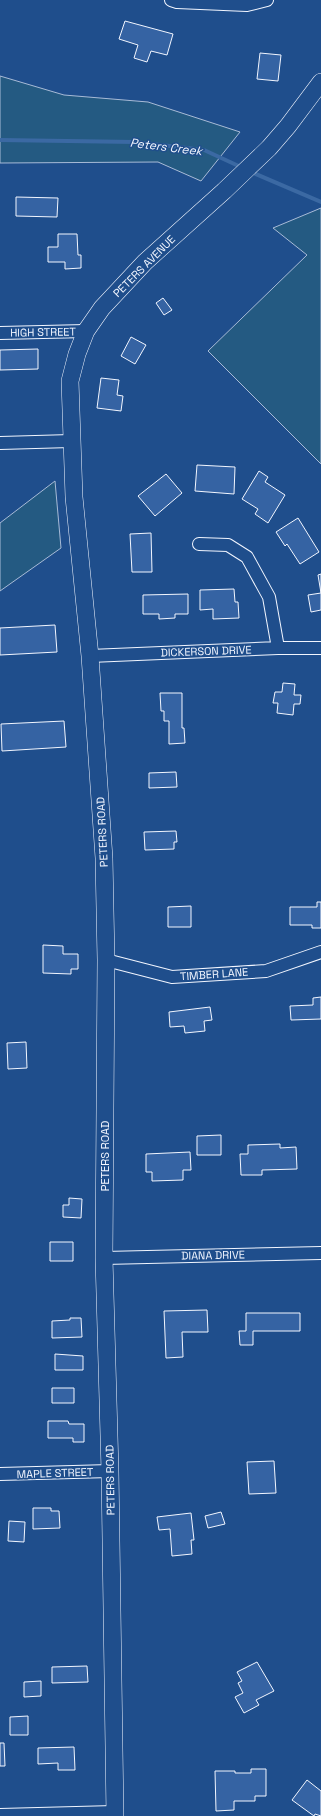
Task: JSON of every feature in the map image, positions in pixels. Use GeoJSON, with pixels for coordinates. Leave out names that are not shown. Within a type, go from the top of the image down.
{"type":"FeatureCollection","features":[{"type":"Feature","properties":{"kind":"street"},"geometry":{"type":"LineString","coordinates":[[171,0],[177,2],[247,5],[267,0]]}},
{"type":"Feature","properties":{"kind":"street","name":"PETERS AVENUE"},"geometry":{"type":"LineString","coordinates":[[74,497],[70,381],[77,354],[86,331],[102,308],[145,262],[269,148],[288,126],[321,82]]}},
{"type":"Feature","properties":{"kind":"street","name":"HIGH STREET"},"geometry":{"type":"LineString","coordinates":[[0,333],[86,331]]}},
{"type":"Feature","properties":{"kind":"street"},"geometry":{"type":"LineString","coordinates":[[0,443],[71,442]]}},
{"type":"Feature","properties":{"kind":"street","name":"PETERS ROAD"},"geometry":{"type":"LineString","coordinates":[[74,497],[90,656],[104,858],[106,960],[104,1258],[110,1472],[114,1814]]}},
{"type":"Feature","properties":{"kind":"street"},"geometry":{"type":"LineString","coordinates":[[199,544],[228,544],[247,557],[269,597],[278,648]]}},
{"type":"Feature","properties":{"kind":"street","name":"DICKERSON DRIVE"},"geometry":{"type":"LineString","coordinates":[[90,656],[278,648],[321,648]]}},
{"type":"Feature","properties":{"kind":"street","name":"TIMBER LANE"},"geometry":{"type":"LineString","coordinates":[[106,960],[172,977],[266,971],[321,952]]}},
{"type":"Feature","properties":{"kind":"street","name":"DIANA DRIVE"},"geometry":{"type":"LineString","coordinates":[[104,1258],[321,1253]]}},
{"type":"Feature","properties":{"kind":"street","name":"MAPLE STREET"},"geometry":{"type":"LineString","coordinates":[[0,1474],[110,1472]]}},
{"type":"Feature","properties":{"kind":"street"},"geometry":{"type":"LineString","coordinates":[[0,1815],[114,1814]]}},
{"type":"Feature","properties":{"kind":"shaded area"},"geometry":{"type":"Polygon","coordinates":[[[0,76],[64,95],[148,102],[240,132],[201,181],[158,162],[0,163],[0,76]]]}},
{"type":"Feature","properties":{"kind":"shaded area"},"geometry":{"type":"Polygon","coordinates":[[[321,208],[321,464],[208,351],[307,255],[273,228],[321,208]]]}},
{"type":"Feature","properties":{"kind":"shaded area"},"geometry":{"type":"Polygon","coordinates":[[[55,481],[61,548],[0,591],[0,523],[55,481]]]}},
{"type":"Feature","properties":{"kind":"building"},"geometry":{"type":"Polygon","coordinates":[[[125,21],[173,34],[167,55],[151,51],[147,62],[134,58],[138,45],[119,39],[125,21]]]}},
{"type":"Feature","properties":{"kind":"building"},"geometry":{"type":"Polygon","coordinates":[[[260,53],[281,55],[278,81],[257,79],[260,53]]]}},
{"type":"Feature","properties":{"kind":"building"},"geometry":{"type":"Polygon","coordinates":[[[16,197],[58,198],[57,217],[16,216],[16,197]]]}},
{"type":"Feature","properties":{"kind":"building"},"geometry":{"type":"Polygon","coordinates":[[[58,234],[77,234],[78,255],[81,255],[81,268],[65,269],[65,262],[48,262],[48,247],[58,247],[58,234]]]}},
{"type":"Feature","properties":{"kind":"building"},"geometry":{"type":"Polygon","coordinates":[[[163,298],[172,310],[164,315],[156,303],[163,298]]]}},
{"type":"Feature","properties":{"kind":"building"},"geometry":{"type":"Polygon","coordinates":[[[131,337],[146,345],[135,364],[121,356],[131,337]]]}},
{"type":"Feature","properties":{"kind":"building"},"geometry":{"type":"Polygon","coordinates":[[[38,349],[38,369],[0,370],[0,350],[38,349]]]}},
{"type":"Feature","properties":{"kind":"building"},"geometry":{"type":"Polygon","coordinates":[[[101,378],[119,380],[117,395],[123,396],[121,411],[97,408],[101,378]]]}},
{"type":"Feature","properties":{"kind":"building"},"geometry":{"type":"Polygon","coordinates":[[[197,465],[235,467],[234,494],[195,491],[197,465]]]}},
{"type":"Feature","properties":{"kind":"building"},"geometry":{"type":"Polygon","coordinates":[[[259,471],[268,477],[265,482],[285,495],[268,523],[255,514],[258,509],[242,499],[259,471]]]}},
{"type":"Feature","properties":{"kind":"building"},"geometry":{"type":"Polygon","coordinates":[[[166,474],[182,493],[155,516],[138,496],[166,474]]]}},
{"type":"Feature","properties":{"kind":"building"},"geometry":{"type":"Polygon","coordinates":[[[298,518],[319,552],[300,564],[287,544],[285,546],[276,532],[298,518]]]}},
{"type":"Feature","properties":{"kind":"building"},"geometry":{"type":"Polygon","coordinates":[[[151,533],[152,572],[132,572],[130,534],[151,533]]]}},
{"type":"Feature","properties":{"kind":"building"},"geometry":{"type":"Polygon","coordinates":[[[321,574],[321,593],[318,575],[321,574]]]}},
{"type":"Feature","properties":{"kind":"building"},"geometry":{"type":"Polygon","coordinates":[[[234,589],[235,602],[238,602],[239,618],[213,619],[213,609],[200,610],[200,590],[234,589]]]}},
{"type":"Feature","properties":{"kind":"building"},"geometry":{"type":"Polygon","coordinates":[[[321,593],[321,610],[311,612],[308,595],[321,593]]]}},
{"type":"Feature","properties":{"kind":"building"},"geometry":{"type":"Polygon","coordinates":[[[188,594],[188,614],[175,614],[175,618],[159,619],[159,614],[143,614],[143,595],[188,594]]]}},
{"type":"Feature","properties":{"kind":"building"},"geometry":{"type":"Polygon","coordinates":[[[55,625],[57,652],[0,655],[0,628],[55,625]]]}},
{"type":"Feature","properties":{"kind":"building"},"geometry":{"type":"Polygon","coordinates":[[[283,683],[295,684],[294,695],[301,695],[300,704],[294,704],[293,715],[277,713],[278,703],[273,703],[275,692],[282,692],[283,683]]]}},
{"type":"Feature","properties":{"kind":"building"},"geometry":{"type":"Polygon","coordinates":[[[160,693],[182,693],[182,728],[184,728],[185,743],[169,744],[169,721],[164,721],[164,711],[161,711],[160,693]]]}},
{"type":"Feature","properties":{"kind":"building"},"geometry":{"type":"Polygon","coordinates":[[[64,721],[66,747],[2,751],[1,724],[64,721]]]}},
{"type":"Feature","properties":{"kind":"building"},"geometry":{"type":"Polygon","coordinates":[[[176,772],[177,787],[149,788],[149,773],[176,772]]]}},
{"type":"Feature","properties":{"kind":"building"},"geometry":{"type":"Polygon","coordinates":[[[176,831],[177,842],[174,842],[174,849],[145,850],[144,832],[176,831]]]}},
{"type":"Feature","properties":{"kind":"building"},"geometry":{"type":"Polygon","coordinates":[[[317,902],[321,902],[321,928],[312,928],[312,925],[290,925],[290,907],[317,907],[317,902]]]}},
{"type":"Feature","properties":{"kind":"building"},"geometry":{"type":"Polygon","coordinates":[[[191,906],[191,927],[168,927],[168,907],[191,906]]]}},
{"type":"Feature","properties":{"kind":"building"},"geometry":{"type":"Polygon","coordinates":[[[43,945],[63,946],[63,954],[78,954],[78,969],[71,969],[71,974],[43,973],[43,945]]]}},
{"type":"Feature","properties":{"kind":"building"},"geometry":{"type":"Polygon","coordinates":[[[321,997],[321,1019],[291,1020],[290,1006],[313,1005],[313,998],[321,997]]]}},
{"type":"Feature","properties":{"kind":"building"},"geometry":{"type":"Polygon","coordinates":[[[210,1007],[212,1020],[204,1021],[205,1031],[185,1033],[184,1026],[170,1027],[169,1012],[210,1007]]]}},
{"type":"Feature","properties":{"kind":"building"},"geometry":{"type":"Polygon","coordinates":[[[26,1042],[27,1068],[8,1069],[7,1043],[26,1042]]]}},
{"type":"Feature","properties":{"kind":"building"},"geometry":{"type":"Polygon","coordinates":[[[221,1135],[221,1155],[197,1155],[197,1136],[221,1135]]]}},
{"type":"Feature","properties":{"kind":"building"},"geometry":{"type":"Polygon","coordinates":[[[280,1144],[280,1148],[296,1147],[297,1169],[262,1170],[262,1175],[241,1175],[240,1154],[248,1154],[248,1145],[280,1144]]]}},
{"type":"Feature","properties":{"kind":"building"},"geometry":{"type":"Polygon","coordinates":[[[190,1152],[191,1170],[183,1170],[183,1180],[152,1181],[152,1172],[146,1172],[146,1154],[190,1152]]]}},
{"type":"Feature","properties":{"kind":"building"},"geometry":{"type":"Polygon","coordinates":[[[69,1198],[82,1199],[81,1218],[63,1217],[63,1205],[69,1205],[69,1198]]]}},
{"type":"Feature","properties":{"kind":"building"},"geometry":{"type":"Polygon","coordinates":[[[50,1242],[73,1242],[73,1261],[50,1261],[50,1242]]]}},
{"type":"Feature","properties":{"kind":"building"},"geometry":{"type":"Polygon","coordinates":[[[207,1310],[208,1332],[182,1332],[183,1357],[166,1358],[164,1311],[207,1310]]]}},
{"type":"Feature","properties":{"kind":"building"},"geometry":{"type":"Polygon","coordinates":[[[246,1313],[300,1313],[300,1331],[253,1331],[253,1345],[240,1345],[239,1331],[246,1331],[246,1313]]]}},
{"type":"Feature","properties":{"kind":"building"},"geometry":{"type":"Polygon","coordinates":[[[70,1318],[81,1318],[82,1337],[52,1338],[52,1321],[70,1320],[70,1318]]]}},
{"type":"Feature","properties":{"kind":"building"},"geometry":{"type":"Polygon","coordinates":[[[55,1354],[83,1356],[83,1370],[55,1370],[55,1354]]]}},
{"type":"Feature","properties":{"kind":"building"},"geometry":{"type":"Polygon","coordinates":[[[52,1388],[74,1388],[74,1403],[52,1403],[52,1388]]]}},
{"type":"Feature","properties":{"kind":"building"},"geometry":{"type":"Polygon","coordinates":[[[48,1421],[68,1421],[69,1424],[84,1424],[84,1442],[73,1442],[73,1438],[48,1438],[48,1421]]]}},
{"type":"Feature","properties":{"kind":"building"},"geometry":{"type":"Polygon","coordinates":[[[274,1461],[276,1493],[249,1494],[247,1462],[274,1461]]]}},
{"type":"Feature","properties":{"kind":"building"},"geometry":{"type":"Polygon","coordinates":[[[33,1508],[51,1508],[51,1511],[59,1511],[60,1528],[33,1529],[33,1508]]]}},
{"type":"Feature","properties":{"kind":"building"},"geometry":{"type":"Polygon","coordinates":[[[221,1512],[225,1524],[208,1528],[205,1516],[221,1512]]]}},
{"type":"Feature","properties":{"kind":"building"},"geometry":{"type":"Polygon","coordinates":[[[191,1513],[194,1540],[191,1540],[192,1554],[172,1556],[170,1529],[159,1530],[157,1517],[191,1513]]]}},
{"type":"Feature","properties":{"kind":"building"},"geometry":{"type":"Polygon","coordinates":[[[9,1521],[25,1522],[24,1542],[8,1541],[9,1521]]]}},
{"type":"Feature","properties":{"kind":"building"},"geometry":{"type":"Polygon","coordinates":[[[257,1662],[274,1691],[256,1700],[259,1705],[244,1713],[235,1697],[243,1693],[238,1683],[242,1681],[237,1672],[257,1662]]]}},
{"type":"Feature","properties":{"kind":"building"},"geometry":{"type":"Polygon","coordinates":[[[87,1666],[88,1682],[52,1683],[52,1667],[87,1666]]]}},
{"type":"Feature","properties":{"kind":"building"},"geometry":{"type":"Polygon","coordinates":[[[41,1681],[41,1696],[24,1697],[24,1682],[41,1681]]]}},
{"type":"Feature","properties":{"kind":"building"},"geometry":{"type":"Polygon","coordinates":[[[28,1716],[28,1735],[10,1735],[10,1717],[28,1716]]]}},
{"type":"Feature","properties":{"kind":"building"},"geometry":{"type":"Polygon","coordinates":[[[0,1743],[4,1743],[5,1766],[0,1766],[0,1743]]]}},
{"type":"Feature","properties":{"kind":"building"},"geometry":{"type":"Polygon","coordinates":[[[74,1747],[75,1770],[58,1770],[58,1763],[38,1764],[38,1748],[74,1747]]]}},
{"type":"Feature","properties":{"kind":"building"},"geometry":{"type":"Polygon","coordinates":[[[251,1769],[266,1769],[266,1796],[255,1796],[255,1801],[234,1801],[234,1810],[216,1811],[215,1771],[251,1773],[251,1769]]]}},
{"type":"Feature","properties":{"kind":"building"},"geometry":{"type":"Polygon","coordinates":[[[307,1780],[321,1791],[321,1816],[315,1814],[314,1816],[292,1800],[307,1780]]]}},
{"type":"Feature","properties":{"kind":"waterway","name":"Peters Creek"},"geometry":{"type":"LineString","coordinates":[[0,140],[135,142],[204,150],[243,168]]}},
{"type":"Feature","properties":{"kind":"waterway","name":"Peters Creek"},"geometry":{"type":"LineString","coordinates":[[251,172],[321,202]]}}]}
